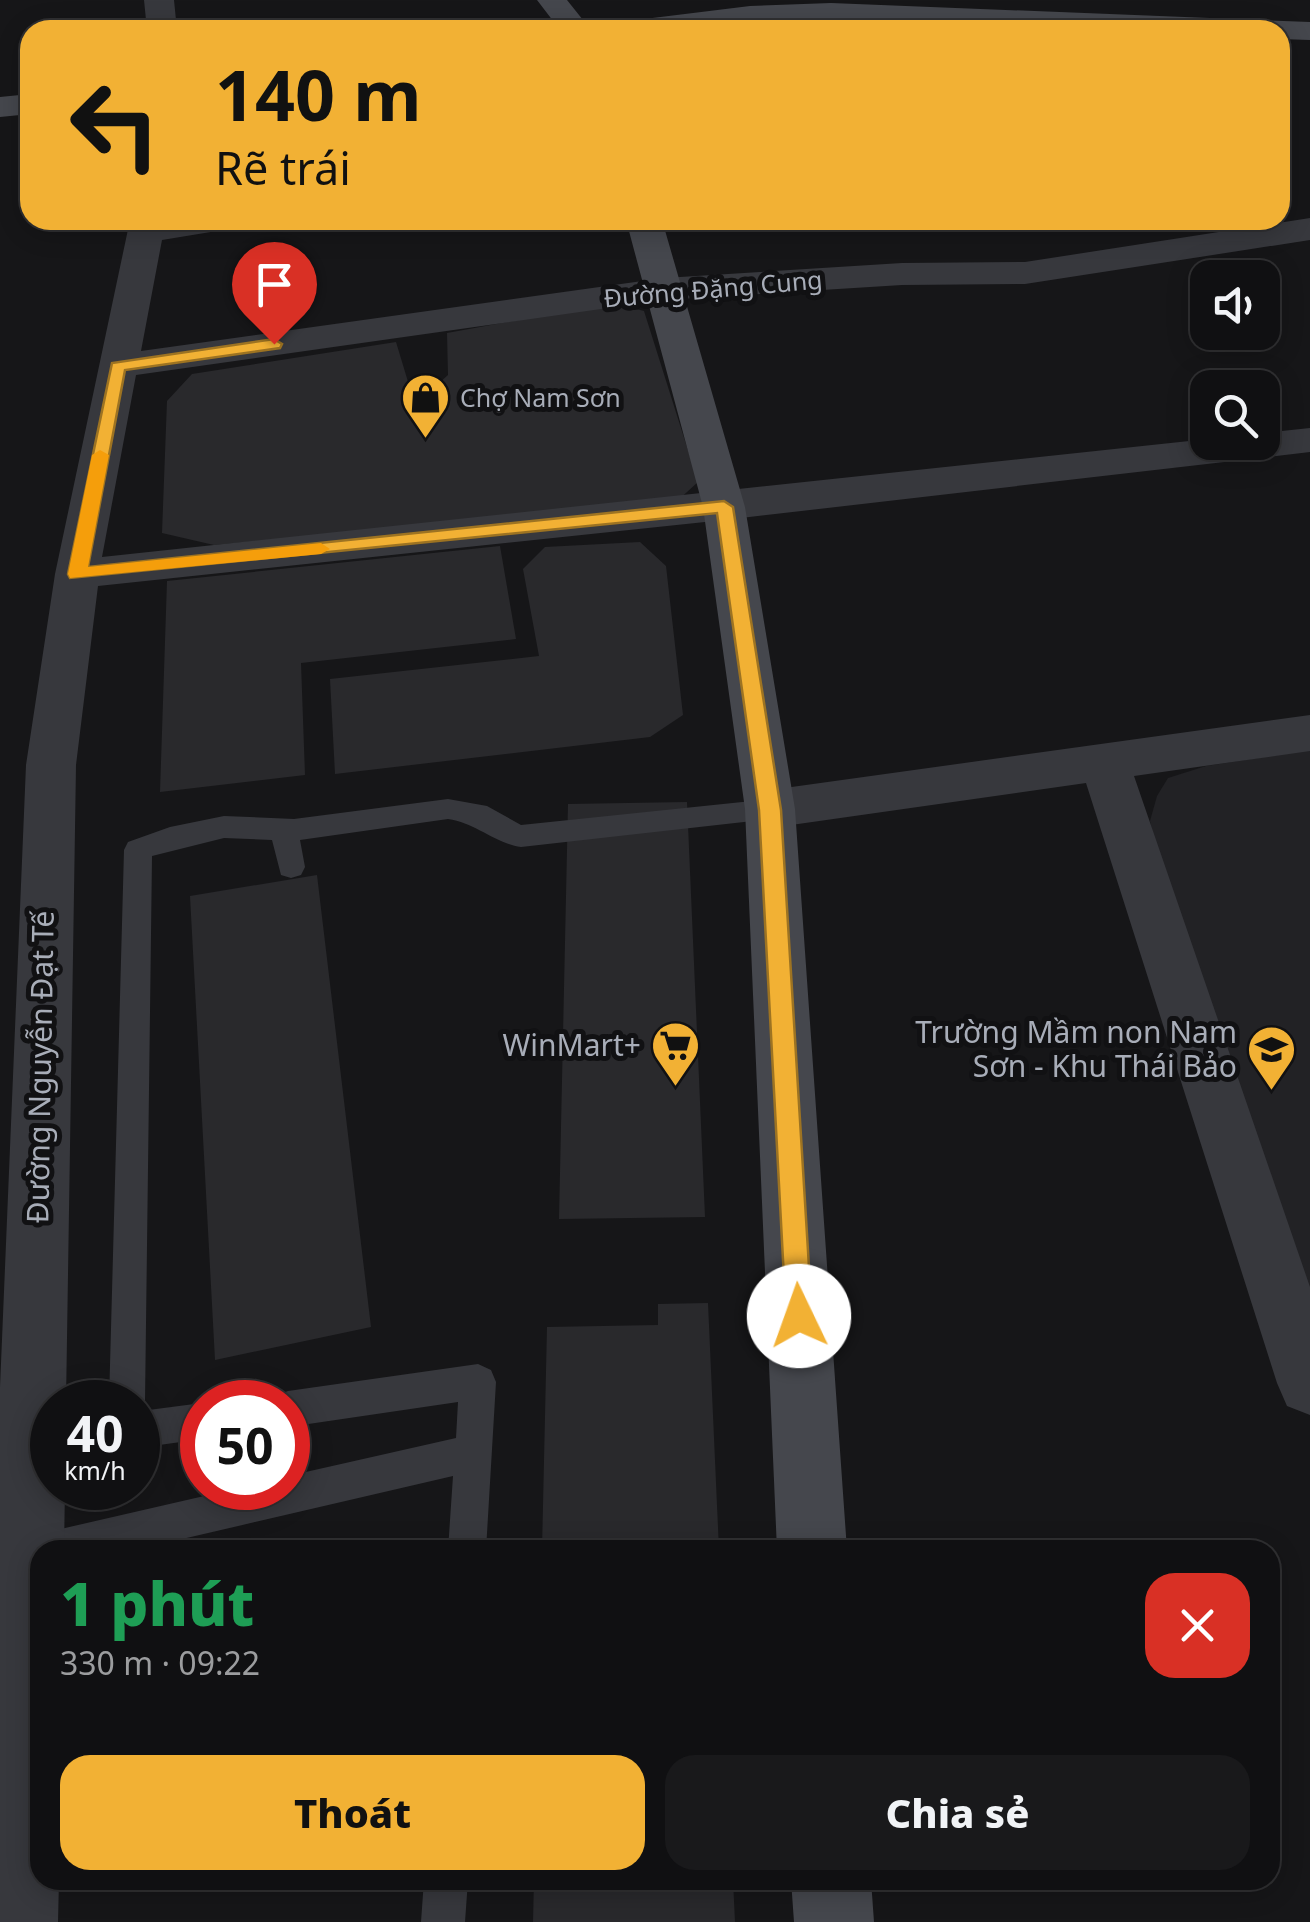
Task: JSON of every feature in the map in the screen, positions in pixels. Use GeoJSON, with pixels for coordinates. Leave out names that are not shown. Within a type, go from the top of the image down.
{"type":"FeatureCollection","features":[{"type":"Feature","properties":{"kind":"main road"},"geometry":{"type":"LineString","coordinates":[[552,0],[568,20]]}},
{"type":"Feature","properties":{"kind":"main road"},"geometry":{"type":"LineString","coordinates":[[715,20],[831,12],[997,20]]}},
{"type":"Feature","properties":{"kind":"main road"},"geometry":{"type":"LineString","coordinates":[[647,230],[724,507],[770,810],[811,1540]]}},
{"type":"Feature","properties":{"kind":"main road"},"geometry":{"type":"LineString","coordinates":[[832,1890],[834,1922]]}},
{"type":"Feature","properties":{"kind":"street","name":"Đường Đặng Cung"},"geometry":{"type":"LineString","coordinates":[[118,366],[664,289],[902,274],[1025,273],[1310,228]]}},
{"type":"Feature","properties":{"kind":"street","name":"Đường Nguyễn Đạt Tế"},"geometry":{"type":"LineString","coordinates":[[41,1540],[23,864],[51,765],[77,574],[146,230]]}},
{"type":"Feature","properties":{"kind":"street"},"geometry":{"type":"LineString","coordinates":[[77,574],[724,507],[1310,440]]}},
{"type":"Feature","properties":{"kind":"street"},"geometry":{"type":"LineString","coordinates":[[770,810],[1310,733]]}},
{"type":"Feature","properties":{"kind":"street"},"geometry":{"type":"LineString","coordinates":[[1106,763],[1310,1383]]}},
{"type":"Feature","properties":{"kind":"street","name":"Đường Nguyễn Đạt Tế"},"geometry":{"type":"LineString","coordinates":[[18,1922],[30,1729]]}},
{"type":"Feature","properties":{"kind":"lane"},"geometry":{"type":"LineString","coordinates":[[127,1380],[138,850],[199,832],[244,826],[284,829],[448,808],[477,812],[521,836],[770,810]]}},
{"type":"Feature","properties":{"kind":"lane"},"geometry":{"type":"LineString","coordinates":[[284,829],[291,867]]}},
{"type":"Feature","properties":{"kind":"lane"},"geometry":{"type":"LineString","coordinates":[[310,1406],[478,1382],[469,1540]]}},
{"type":"Feature","properties":{"kind":"lane"},"geometry":{"type":"LineString","coordinates":[[97,1540],[474,1452]]}},
{"type":"Feature","properties":{"kind":"lane"},"geometry":{"type":"LineString","coordinates":[[443,1922],[445,1890]]}},
{"type":"Feature","properties":{"kind":"shaded area","name":"Trường Mầm non Nam Sơn - Khu Thái Bảo"},"geometry":{"type":"Polygon","coordinates":[[[1310,750],[1310,1330],[1157,855],[1150,821],[1157,796],[1168,778],[1206,766],[1310,750]]]}},
{"type":"Feature","properties":{"kind":"building","name":"Chợ Nam Sơn"},"geometry":{"type":"Polygon","coordinates":[[[613,303],[644,311],[698,482],[676,502],[214,545],[162,533],[167,401],[192,374],[396,342],[409,385],[423,387],[438,384],[448,375],[447,333],[613,303]]]}},
{"type":"Feature","properties":{"kind":"building"},"geometry":{"type":"Polygon","coordinates":[[[640,542],[666,566],[683,715],[650,737],[335,774],[330,679],[539,656],[523,569],[545,547],[640,542]]]}},
{"type":"Feature","properties":{"kind":"building"},"geometry":{"type":"Polygon","coordinates":[[[500,546],[516,639],[301,663],[305,775],[160,792],[167,581],[500,546]]]}},
{"type":"Feature","properties":{"kind":"building"},"geometry":{"type":"Polygon","coordinates":[[[687,802],[705,1217],[559,1219],[568,804],[687,802]]]}},
{"type":"Feature","properties":{"kind":"building"},"geometry":{"type":"Polygon","coordinates":[[[317,875],[371,1327],[215,1360],[190,896],[317,875]]]}},
{"type":"Feature","properties":{"kind":"building"},"geometry":{"type":"Polygon","coordinates":[[[708,1303],[719,1540],[542,1540],[547,1327],[658,1325],[658,1304],[708,1303]]]}},
{"type":"Feature","properties":{"kind":"building"},"geometry":{"type":"Polygon","coordinates":[[[534,1890],[733,1890],[735,1922],[533,1922],[534,1890]]]}},
{"type":"Feature","properties":{"kind":"slow traffic"},"geometry":{"type":"LineString","coordinates":[[100,455],[77,574],[321,549]]}},
{"type":"Feature","properties":{"kind":"place","name":"Chợ Nam Sơn"},"geometry":{"type":"Point","coordinates":[425,440]}},
{"type":"Feature","properties":{"kind":"place","name":"WinMart+"},"geometry":{"type":"Point","coordinates":[676,1088]}},
{"type":"Feature","properties":{"kind":"place","name":"Trường Mầm non Nam Sơn - Khu Thái Bảo"},"geometry":{"type":"Point","coordinates":[1272,1092]}},
{"type":"Feature","properties":{"kind":"route"},"geometry":{"type":"LineString","coordinates":[[274,344],[118,366],[77,574],[724,507],[770,810],[799,1316]]}}]}
